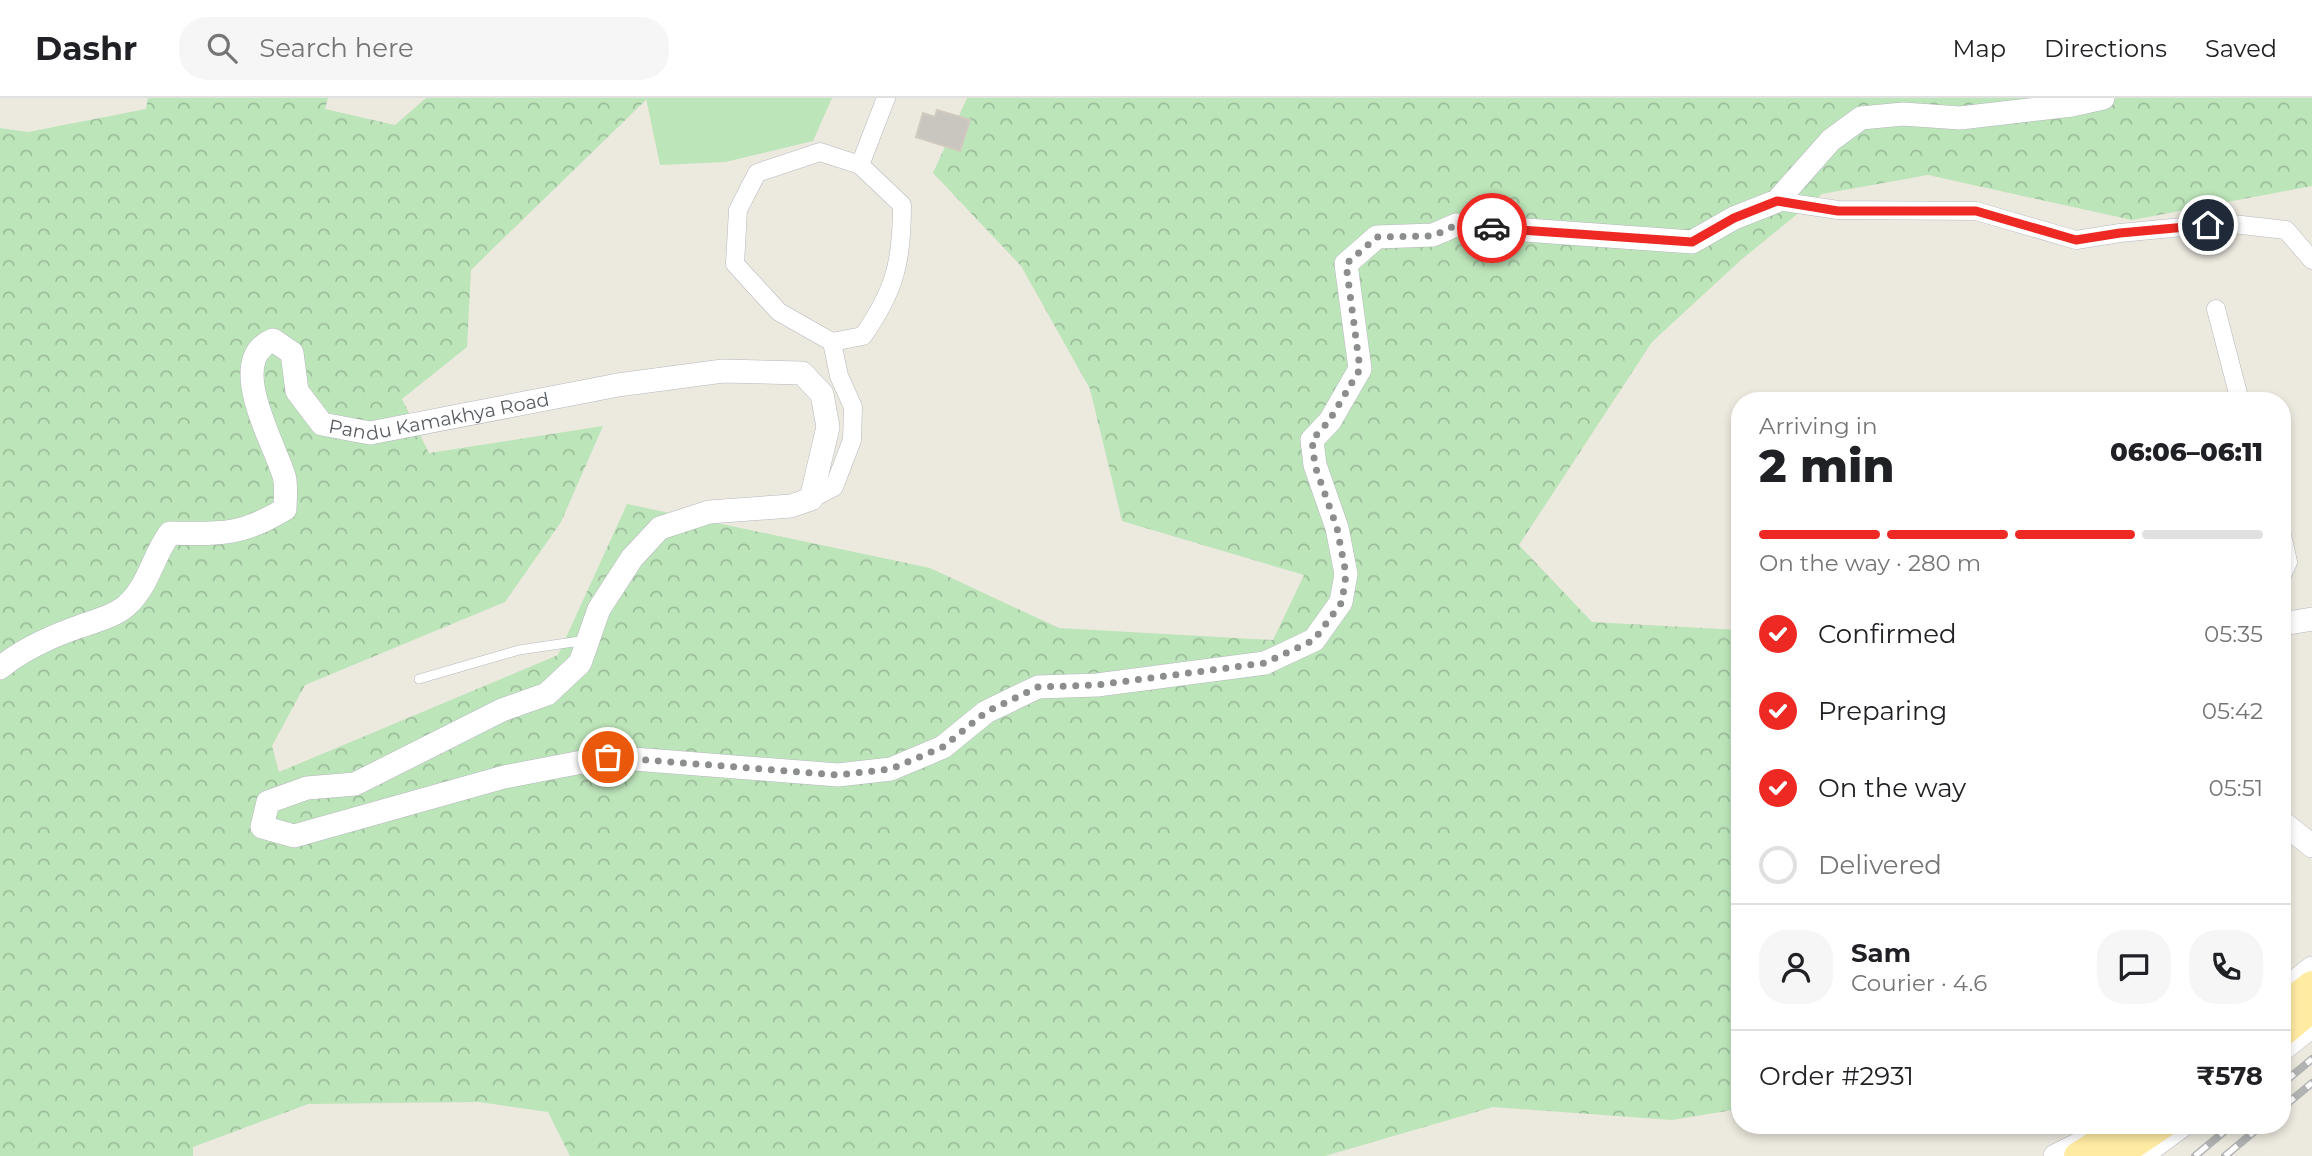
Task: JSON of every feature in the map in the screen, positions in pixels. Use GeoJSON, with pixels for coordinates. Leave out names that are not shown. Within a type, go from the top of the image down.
{"type":"FeatureCollection","features":[{"type":"Feature","properties":{"kind":"main road"},"geometry":{"type":"LineString","coordinates":[[2291,1001],[2312,985]]}},
{"type":"Feature","properties":{"kind":"main road"},"geometry":{"type":"LineString","coordinates":[[2291,1026],[2312,1008]]}},
{"type":"Feature","properties":{"kind":"main road"},"geometry":{"type":"LineString","coordinates":[[2078,1156],[2113,1134]]}},
{"type":"Feature","properties":{"kind":"main road"},"geometry":{"type":"LineString","coordinates":[[2116,1156],[2149,1134]]}},
{"type":"Feature","properties":{"kind":"street"},"geometry":{"type":"LineString","coordinates":[[860,165],[886,98]]}},
{"type":"Feature","properties":{"kind":"street"},"geometry":{"type":"LineString","coordinates":[[832,342],[839,376],[853,407],[852,440],[834,487],[791,506],[709,512],[660,528],[632,558],[599,609],[580,663],[547,694],[502,710],[355,784],[307,788],[268,802],[262,827],[294,836],[504,777],[608,757],[838,775],[891,769],[943,747],[986,712],[1038,687],[1097,685],[1265,663],[1314,640],[1342,602],[1346,574],[1337,528],[1315,466],[1312,440],[1329,421],[1360,369],[1346,264],[1377,237],[1433,236],[1456,225],[1692,242],[1734,218],[1777,201],[1831,140],[1860,118],[1903,114],[1960,118],[2072,105],[2103,98]]}},
{"type":"Feature","properties":{"kind":"street"},"geometry":{"type":"LineString","coordinates":[[820,152],[860,165],[902,205],[902,248],[886,302],[863,336],[832,342],[779,312],[735,264],[738,210],[757,173],[820,152]]}},
{"type":"Feature","properties":{"kind":"street"},"geometry":{"type":"LineString","coordinates":[[1777,201],[1838,211],[1976,211],[2076,240],[2224,223],[2247,225],[2286,230],[2311,257]]}},
{"type":"Feature","properties":{"kind":"street"},"geometry":{"type":"LineString","coordinates":[[2216,309],[2238,392]]}},
{"type":"Feature","properties":{"kind":"street","name":"Pandu Kamakhya Road"},"geometry":{"type":"LineString","coordinates":[[0,668],[15,655],[53,636],[124,608],[145,585],[157,550],[170,533],[227,534],[259,524],[285,509],[285,477],[256,406],[255,356],[262,344],[272,340],[292,353],[298,391],[322,424],[370,433],[618,385],[723,371],[802,373],[822,394],[828,427],[811,499]]}},
{"type":"Feature","properties":{"kind":"street"},"geometry":{"type":"LineString","coordinates":[[2291,622],[2312,620]]}},
{"type":"Feature","properties":{"kind":"street"},"geometry":{"type":"LineString","coordinates":[[2291,829],[2312,846]]}},
{"type":"Feature","properties":{"kind":"street"},"geometry":{"type":"LineString","coordinates":[[2291,985],[2312,968]]}},
{"type":"Feature","properties":{"kind":"street"},"geometry":{"type":"LineString","coordinates":[[2291,1043],[2312,1026]]}},
{"type":"Feature","properties":{"kind":"street"},"geometry":{"type":"LineString","coordinates":[[2055,1156],[2094,1134]]}},
{"type":"Feature","properties":{"kind":"street"},"geometry":{"type":"LineString","coordinates":[[2141,1156],[2171,1134]]}},
{"type":"Feature","properties":{"kind":"lane"},"geometry":{"type":"LineString","coordinates":[[419,679],[519,650],[569,640],[589,640]]}},
{"type":"Feature","properties":{"kind":"green space"},"geometry":{"type":"Polygon","coordinates":[[[148,98],[328,98],[325,109],[395,125],[426,98],[648,98],[471,270],[467,347],[402,399],[429,453],[603,426],[561,522],[505,602],[305,685],[272,746],[279,772],[558,655],[627,504],[930,568],[1059,628],[1273,640],[1304,575],[1122,521],[1090,389],[1021,266],[933,173],[967,98],[2312,98],[2312,186],[2132,220],[1928,175],[1822,194],[1742,259],[1652,342],[1519,545],[1592,622],[1731,630],[1731,1110],[1672,1120],[1493,1107],[1325,1156],[570,1156],[548,1112],[479,1102],[308,1104],[193,1147],[193,1156],[0,1156],[0,128],[28,132],[146,109],[148,98]]]}},
{"type":"Feature","properties":{"kind":"green space"},"geometry":{"type":"Polygon","coordinates":[[[646,98],[832,98],[813,141],[725,162],[660,165],[646,98]]]}},
{"type":"Feature","properties":{"kind":"building"},"geometry":{"type":"Polygon","coordinates":[[[937,110],[970,120],[960,151],[916,137],[923,113],[935,117],[937,110]]]}},
{"type":"Feature","properties":{"kind":"railway"},"geometry":{"type":"LineString","coordinates":[[2291,1076],[2312,1059]]}},
{"type":"Feature","properties":{"kind":"railway"},"geometry":{"type":"LineString","coordinates":[[2291,1100],[2312,1083]]}},
{"type":"Feature","properties":{"kind":"railway"},"geometry":{"type":"LineString","coordinates":[[2195,1156],[2221,1134]]}},
{"type":"Feature","properties":{"kind":"railway"},"geometry":{"type":"LineString","coordinates":[[2225,1156],[2251,1134]]}},
{"type":"Feature","properties":{"kind":"way so far"},"geometry":{"type":"LineString","coordinates":[[608,757],[684,761],[755,771],[838,775],[891,769],[943,747],[986,712],[1038,687],[1097,685],[1265,663],[1314,640],[1342,602],[1346,574],[1337,528],[1315,466],[1312,440],[1344,399],[1360,369],[1346,264],[1377,237],[1433,236],[1456,225],[1492,228]]}},
{"type":"Feature","properties":{"kind":"route"},"geometry":{"type":"LineString","coordinates":[[1492,228],[1692,242],[1734,218],[1777,201],[1838,211],[1976,211],[2076,240],[2208,225]]}}]}
